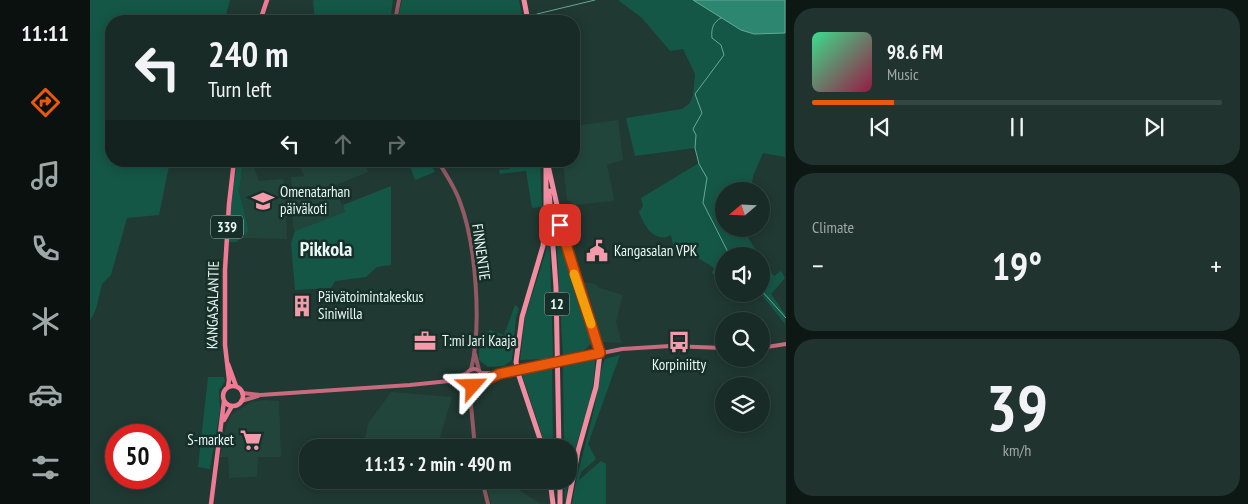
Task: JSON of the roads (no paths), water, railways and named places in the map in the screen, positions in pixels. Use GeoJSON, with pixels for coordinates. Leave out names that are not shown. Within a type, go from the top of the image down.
{"type":"FeatureCollection","features":[{"type":"Feature","properties":{"kind":"highway"},"geometry":{"type":"LineString","coordinates":[[524,0],[527,15]]}},
{"type":"Feature","properties":{"kind":"highway"},"geometry":{"type":"LineString","coordinates":[[540,439],[516,362],[522,317],[544,240],[546,167]]}},
{"type":"Feature","properties":{"kind":"highway","name":"12"},"geometry":{"type":"LineString","coordinates":[[546,167],[556,295],[559,439]]}},
{"type":"Feature","properties":{"kind":"highway"},"geometry":{"type":"LineString","coordinates":[[547,167],[568,254],[600,353],[596,387],[578,451],[568,504]]}},
{"type":"Feature","properties":{"kind":"highway"},"geometry":{"type":"LineString","coordinates":[[551,489],[553,504]]}},
{"type":"Feature","properties":{"kind":"highway"},"geometry":{"type":"LineString","coordinates":[[560,489],[560,504]]}},
{"type":"Feature","properties":{"kind":"main road"},"geometry":{"type":"LineString","coordinates":[[262,15],[267,0]]}},
{"type":"Feature","properties":{"kind":"main road","name":"KANGASALANTIE"},"geometry":{"type":"LineString","coordinates":[[228,387],[229,380],[225,358],[226,262],[228,212],[233,167]]}},
{"type":"Feature","properties":{"kind":"main road"},"geometry":{"type":"LineString","coordinates":[[770,347],[786,344]]}},
{"type":"Feature","properties":{"kind":"main road"},"geometry":{"type":"LineString","coordinates":[[241,401],[242,393],[260,395],[449,381],[476,386],[499,374],[622,349],[670,346],[715,348]]}},
{"type":"Feature","properties":{"kind":"main road","name":"KANGASALANTIE"},"geometry":{"type":"LineString","coordinates":[[225,358],[236,386]]}},
{"type":"Feature","properties":{"kind":"main road"},"geometry":{"type":"LineString","coordinates":[[449,381],[471,370],[499,374]]}},
{"type":"Feature","properties":{"kind":"main road"},"geometry":{"type":"LineString","coordinates":[[480,372],[481,382]]}},
{"type":"Feature","properties":{"kind":"main road"},"geometry":{"type":"LineString","coordinates":[[467,373],[468,383]]}},
{"type":"Feature","properties":{"kind":"main road"},"geometry":{"type":"LineString","coordinates":[[228,387],[236,386]]}},
{"type":"Feature","properties":{"kind":"main road","name":"339"},"geometry":{"type":"LineString","coordinates":[[236,386],[242,393]]}},
{"type":"Feature","properties":{"kind":"main road","name":"339"},"geometry":{"type":"LineString","coordinates":[[210,504],[224,401],[223,393],[228,387]]}},
{"type":"Feature","properties":{"kind":"main road"},"geometry":{"type":"LineString","coordinates":[[224,401],[232,406],[260,395]]}},
{"type":"Feature","properties":{"kind":"main road","name":"339"},"geometry":{"type":"LineString","coordinates":[[221,426],[232,406]]}},
{"type":"Feature","properties":{"kind":"street"},"geometry":{"type":"LineString","coordinates":[[396,15],[399,0]]}},
{"type":"Feature","properties":{"kind":"street","name":"FINNENTIE"},"geometry":{"type":"LineString","coordinates":[[441,167],[458,196],[468,229],[474,268],[475,351],[471,370]]}},
{"type":"Feature","properties":{"kind":"street","name":"FINNENTIE"},"geometry":{"type":"LineString","coordinates":[[475,351],[480,372]]}},
{"type":"Feature","properties":{"kind":"street"},"geometry":{"type":"LineString","coordinates":[[468,383],[474,439]]}},
{"type":"Feature","properties":{"kind":"street"},"geometry":{"type":"LineString","coordinates":[[471,401],[476,386]]}},
{"type":"Feature","properties":{"kind":"street"},"geometry":{"type":"LineString","coordinates":[[484,489],[488,504]]}},
{"type":"Feature","properties":{"kind":"waterway"},"geometry":{"type":"LineString","coordinates":[[537,14],[595,0]]}},
{"type":"Feature","properties":{"kind":"waterway"},"geometry":{"type":"LineString","coordinates":[[721,18],[713,26],[712,38],[721,45],[724,55],[695,94],[702,113],[693,129],[696,135],[695,148],[699,164],[707,178],[703,203],[725,247]]}},
{"type":"Feature","properties":{"kind":"waterway"},"geometry":{"type":"LineString","coordinates":[[770,300],[786,318]]}},
{"type":"Feature","properties":{"kind":"place","name":"Omenatarhan päiväkoti"},"geometry":{"type":"Point","coordinates":[263,201]}},
{"type":"Feature","properties":{"kind":"place","name":"Kangasalan VPK"},"geometry":{"type":"Point","coordinates":[597,251]}},
{"type":"Feature","properties":{"kind":"place","name":"Päivätoimintakeskus Siniwilla"},"geometry":{"type":"Point","coordinates":[302,306]}},
{"type":"Feature","properties":{"kind":"place","name":"T:mi Jari Kaaja"},"geometry":{"type":"Point","coordinates":[425,341]}},
{"type":"Feature","properties":{"kind":"place","name":"Korpiniitty"},"geometry":{"type":"Point","coordinates":[679,342]}},
{"type":"Feature","properties":{"kind":"place","name":"S-market"},"geometry":{"type":"Point","coordinates":[251,440]}},
{"type":"Feature","properties":{"kind":"district","name":"Pikkola"},"geometry":{"type":"Point","coordinates":[326,249]}}]}
